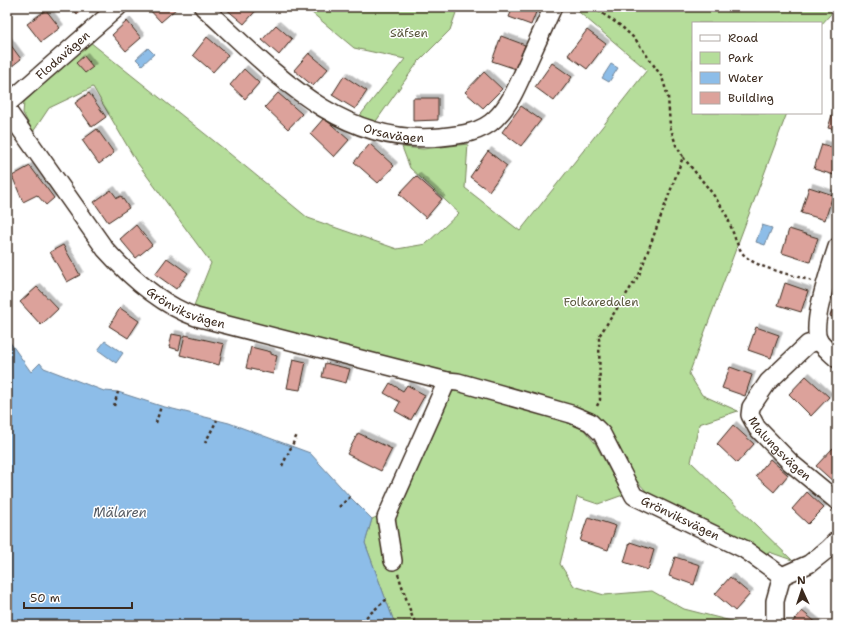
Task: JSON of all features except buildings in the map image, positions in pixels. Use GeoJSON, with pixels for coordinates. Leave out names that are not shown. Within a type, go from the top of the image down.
{"type":"FeatureCollection","features":[{"type":"Feature","properties":{"kind":"street","name":"Flodavägen"},"geometry":{"type":"LineString","coordinates":[[7,104],[118,7]]}},
{"type":"Feature","properties":{"kind":"street","name":"Orsavägen"},"geometry":{"type":"LineString","coordinates":[[203,7],[279,77],[304,96],[328,111],[362,128],[399,137],[424,138],[456,135],[482,129],[494,120],[508,104],[516,89],[553,7]]}},
{"type":"Feature","properties":{"kind":"street","name":"Grönviksvägen"},"geometry":{"type":"LineString","coordinates":[[7,110],[105,248],[120,266],[153,294],[179,311],[196,317],[447,381],[458,382],[563,412],[590,422],[602,434],[634,496],[744,549],[782,576]]}},
{"type":"Feature","properties":{"kind":"street"},"geometry":{"type":"LineString","coordinates":[[837,247],[816,327],[819,341],[837,358]]}},
{"type":"Feature","properties":{"kind":"street","name":"Malungsvägen"},"geometry":{"type":"LineString","coordinates":[[819,341],[808,344],[768,382],[751,408],[750,415],[757,428],[791,464],[837,502]]}},
{"type":"Feature","properties":{"kind":"street"},"geometry":{"type":"LineString","coordinates":[[393,561],[386,518],[447,381]]}},
{"type":"Feature","properties":{"kind":"street"},"geometry":{"type":"LineString","coordinates":[[775,625],[775,601],[782,576],[809,564],[837,540]]}},
{"type":"Feature","properties":{"kind":"path"},"geometry":{"type":"LineString","coordinates":[[593,7],[621,26],[636,40],[662,77],[668,97],[670,126],[676,145],[683,157],[723,209],[729,220],[737,242],[745,256],[755,263],[826,286]]}},
{"type":"Feature","properties":{"kind":"path"},"geometry":{"type":"LineString","coordinates":[[590,422],[600,400],[599,336],[639,275],[683,157]]}},
{"type":"Feature","properties":{"kind":"path"},"geometry":{"type":"LineString","coordinates":[[114,406],[118,392]]}},
{"type":"Feature","properties":{"kind":"path"},"geometry":{"type":"LineString","coordinates":[[156,423],[161,406]]}},
{"type":"Feature","properties":{"kind":"path"},"geometry":{"type":"LineString","coordinates":[[205,443],[217,420]]}},
{"type":"Feature","properties":{"kind":"path"},"geometry":{"type":"LineString","coordinates":[[282,466],[297,435]]}},
{"type":"Feature","properties":{"kind":"path"},"geometry":{"type":"LineString","coordinates":[[339,507],[350,497]]}},
{"type":"Feature","properties":{"kind":"path"},"geometry":{"type":"LineString","coordinates":[[393,561],[413,619],[419,625]]}},
{"type":"Feature","properties":{"kind":"path"},"geometry":{"type":"LineString","coordinates":[[356,625],[388,598]]}},
{"type":"Feature","properties":{"kind":"green space","name":"Säfsen"},"geometry":{"type":"Polygon","coordinates":[[[305,7],[458,7],[450,30],[418,62],[374,124],[358,118],[405,59],[354,48],[305,7]]]}},
{"type":"Feature","properties":{"kind":"green space","name":"Folkaredalen"},"geometry":{"type":"Polygon","coordinates":[[[573,7],[837,7],[822,24],[822,22],[692,22],[692,114],[787,114],[689,374],[702,395],[738,411],[699,424],[691,462],[792,560],[769,552],[768,555],[667,505],[647,492],[634,478],[604,424],[591,413],[453,374],[193,308],[211,263],[136,161],[93,87],[49,108],[33,132],[23,113],[24,102],[90,42],[308,218],[397,249],[426,244],[459,213],[410,168],[402,147],[423,149],[468,144],[465,188],[520,231],[647,70],[573,7]]]}},
{"type":"Feature","properties":{"kind":"green space"},"geometry":{"type":"Polygon","coordinates":[[[452,389],[565,420],[584,430],[595,443],[623,495],[598,504],[577,497],[560,564],[574,586],[604,595],[652,591],[684,609],[739,623],[760,622],[762,625],[399,625],[393,619],[365,543],[372,519],[397,508],[452,389]]]}},
{"type":"Feature","properties":{"kind":"water"},"geometry":{"type":"Polygon","coordinates":[[[148,48],[154,54],[142,65],[136,59],[148,48]]]}},
{"type":"Feature","properties":{"kind":"water"},"geometry":{"type":"Polygon","coordinates":[[[611,64],[618,68],[609,82],[602,78],[611,64]]]}},
{"type":"Feature","properties":{"kind":"water"},"geometry":{"type":"Polygon","coordinates":[[[762,225],[772,228],[765,245],[756,242],[762,225]]]}},
{"type":"Feature","properties":{"kind":"water","name":"Mälaren"},"geometry":{"type":"Polygon","coordinates":[[[7,338],[31,372],[40,363],[44,368],[104,391],[118,392],[161,406],[229,423],[310,453],[372,519],[365,543],[393,619],[399,625],[7,625],[7,338]]]}},
{"type":"Feature","properties":{"kind":"water"},"geometry":{"type":"Polygon","coordinates":[[[105,341],[123,353],[116,363],[98,350],[105,341]]]}}]}
